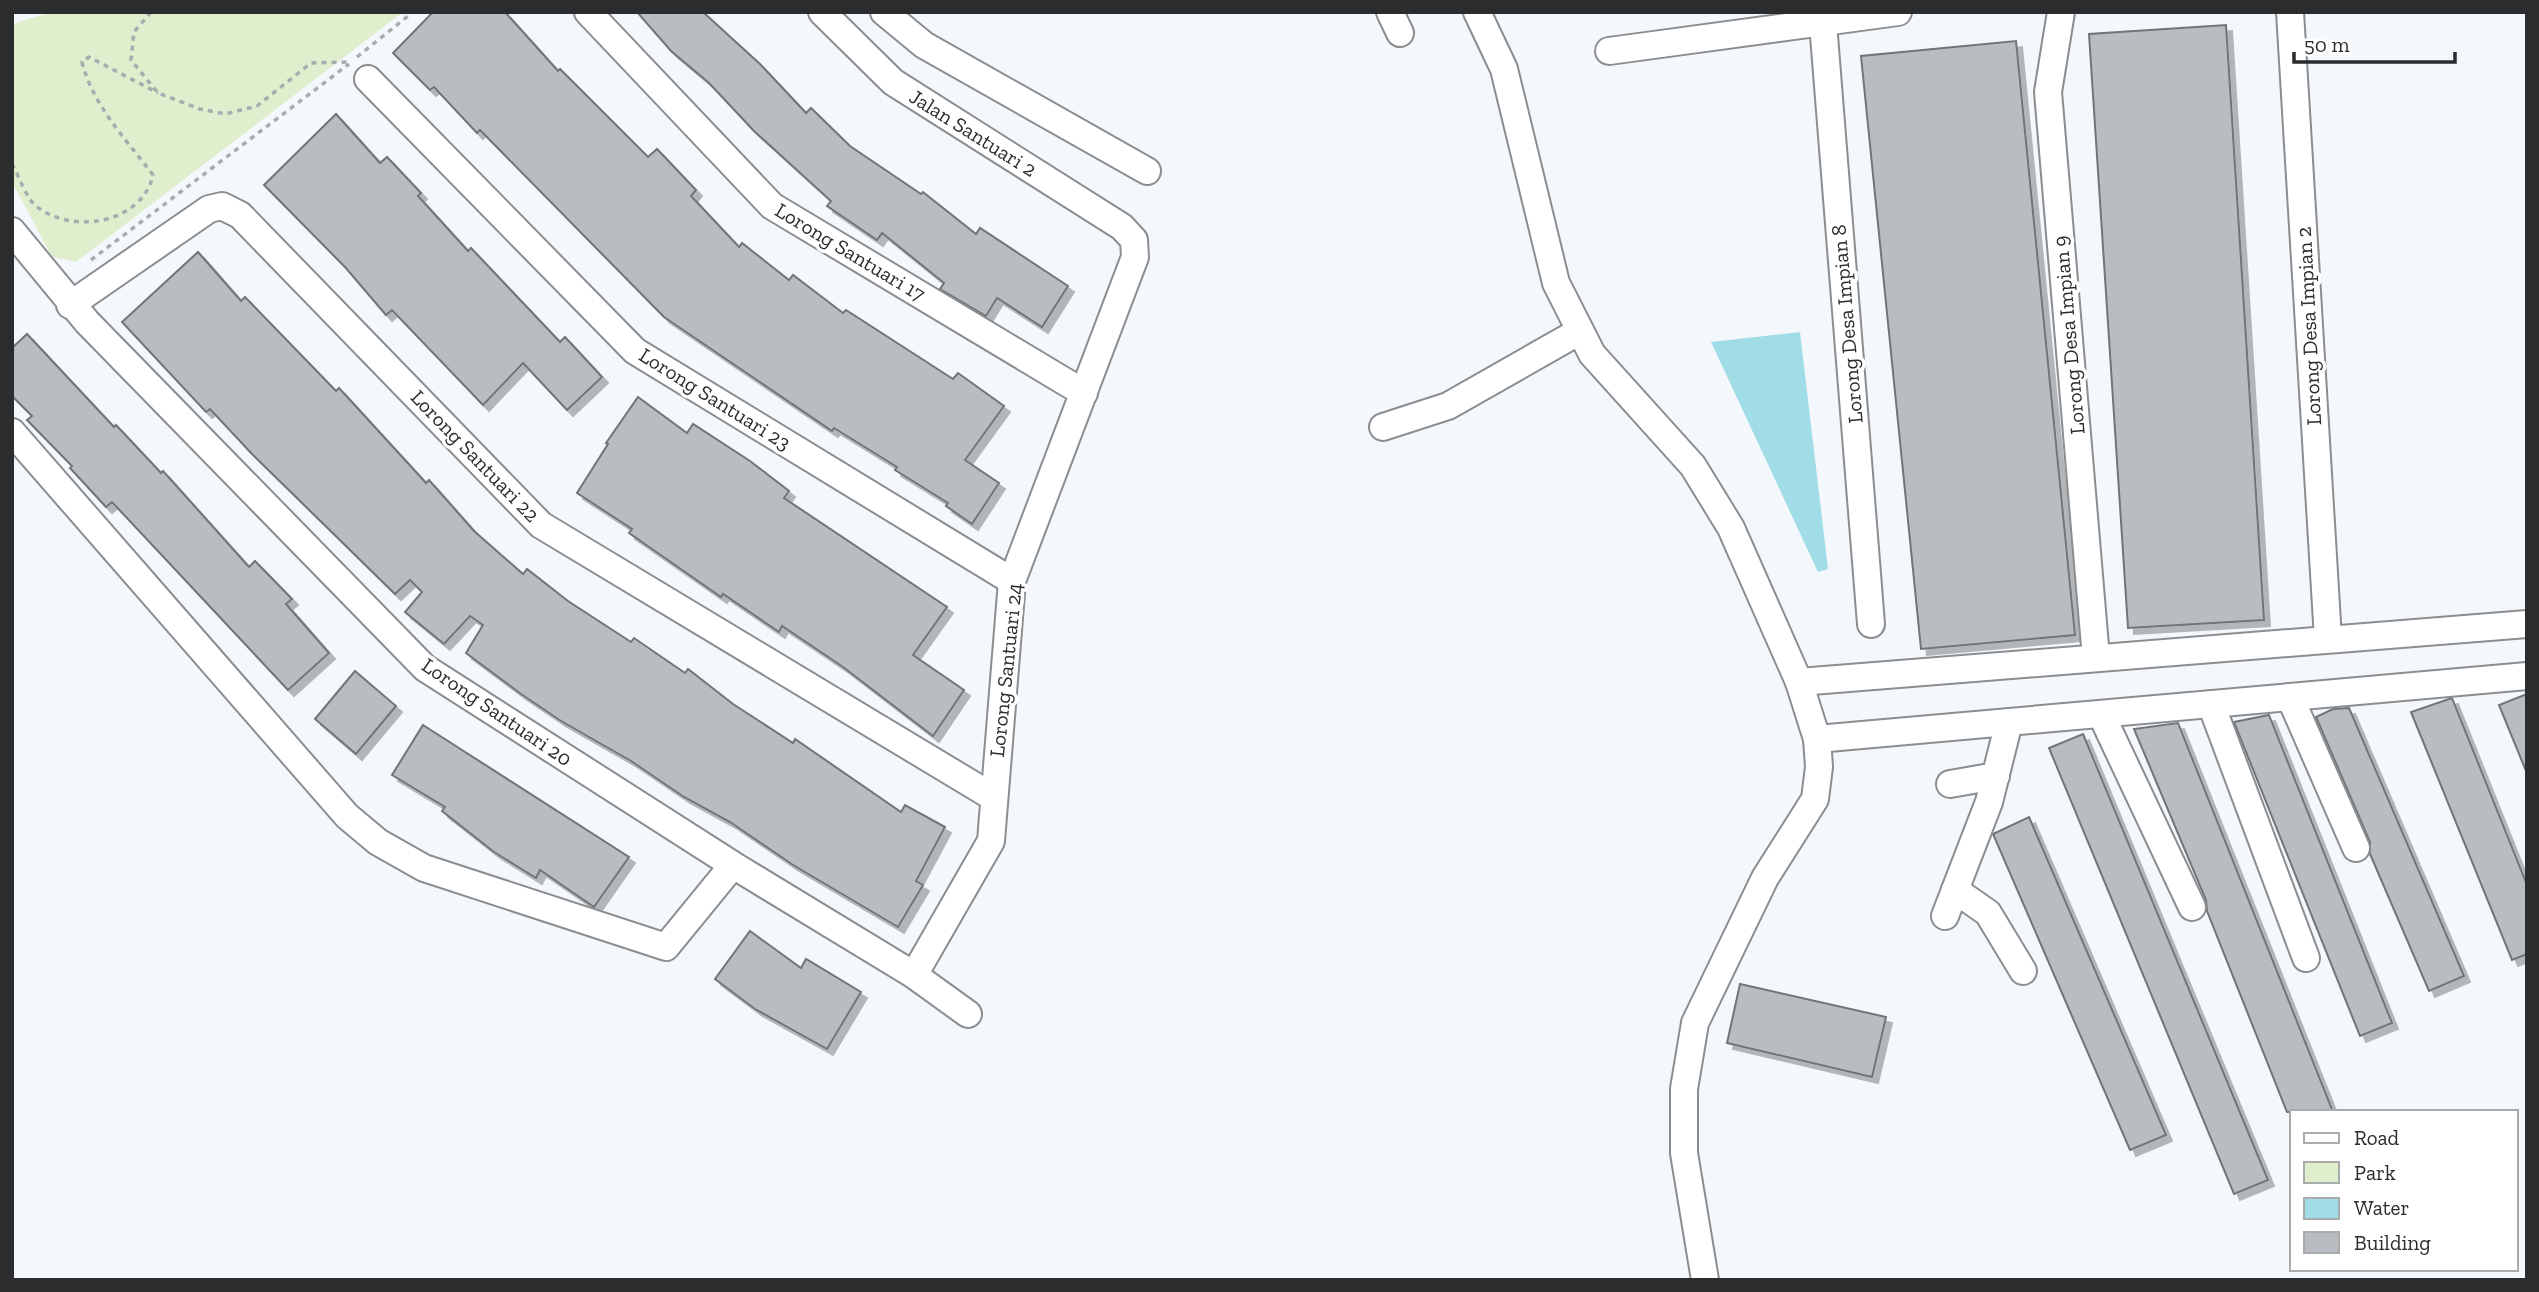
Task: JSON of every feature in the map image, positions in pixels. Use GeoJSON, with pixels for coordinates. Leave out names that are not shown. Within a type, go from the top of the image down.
{"type":"FeatureCollection","features":[{"type":"Feature","properties":{"kind":"street","name":"Lorong Santuari 17"},"geometry":{"type":"LineString","coordinates":[[588,12],[772,206],[1084,393]]}},
{"type":"Feature","properties":{"kind":"street","name":"Jalan Santuari 2"},"geometry":{"type":"LineString","coordinates":[[822,12],[893,82],[1122,227],[1133,240]]}},
{"type":"Feature","properties":{"kind":"street"},"geometry":{"type":"LineString","coordinates":[[884,12],[925,45],[1147,171]]}},
{"type":"Feature","properties":{"kind":"street"},"geometry":{"type":"LineString","coordinates":[[1477,12],[1504,69],[1556,283],[1592,354],[1693,466],[1731,528],[1799,682],[1817,739],[1819,767],[1815,799],[1765,878],[1695,1023],[1684,1089],[1684,1153],[1705,1280]]}},
{"type":"Feature","properties":{"kind":"street"},"geometry":{"type":"LineString","coordinates":[[1609,51],[1898,12]]}},
{"type":"Feature","properties":{"kind":"street","name":"Lorong Desa Impian 9"},"geometry":{"type":"LineString","coordinates":[[2062,12],[2048,92],[2096,658]]}},
{"type":"Feature","properties":{"kind":"street","name":"Lorong Desa Impian 2"},"geometry":{"type":"LineString","coordinates":[[2290,12],[2328,639]]}},
{"type":"Feature","properties":{"kind":"street","name":"Lorong Desa Impian 8"},"geometry":{"type":"LineString","coordinates":[[1823,23],[1871,624]]}},
{"type":"Feature","properties":{"kind":"street","name":"Lorong Santuari 23"},"geometry":{"type":"LineString","coordinates":[[359,70],[635,351],[1012,581]]}},
{"type":"Feature","properties":{"kind":"street","name":"Lorong Santuari 22"},"geometry":{"type":"LineString","coordinates":[[70,305],[209,209],[222,206],[240,215],[541,525],[993,797]]}},
{"type":"Feature","properties":{"kind":"street","name":"Lorong Santuari 20"},"geometry":{"type":"LineString","coordinates":[[12,231],[70,305],[425,668],[733,865],[914,975],[968,1014]]}},
{"type":"Feature","properties":{"kind":"street","name":"Lorong Santuari 24"},"geometry":{"type":"LineString","coordinates":[[914,975],[991,841],[1012,581],[1135,257],[1133,240]]}},
{"type":"Feature","properties":{"kind":"street"},"geometry":{"type":"LineString","coordinates":[[1383,427],[1448,406],[1580,331]]}},
{"type":"Feature","properties":{"kind":"street"},"geometry":{"type":"LineString","coordinates":[[12,432],[338,806],[378,842],[424,868],[666,947],[733,865]]}},
{"type":"Feature","properties":{"kind":"street"},"geometry":{"type":"LineString","coordinates":[[1799,682],[2527,624]]}},
{"type":"Feature","properties":{"kind":"street"},"geometry":{"type":"LineString","coordinates":[[1817,739],[2527,676]]}},
{"type":"Feature","properties":{"kind":"street"},"geometry":{"type":"LineString","coordinates":[[2290,697],[2356,848]]}},
{"type":"Feature","properties":{"kind":"street"},"geometry":{"type":"LineString","coordinates":[[2211,704],[2306,958]]}},
{"type":"Feature","properties":{"kind":"street"},"geometry":{"type":"LineString","coordinates":[[2101,714],[2192,907]]}},
{"type":"Feature","properties":{"kind":"street"},"geometry":{"type":"LineString","coordinates":[[1945,916],[1989,802],[2009,722]]}},
{"type":"Feature","properties":{"kind":"street"},"geometry":{"type":"LineString","coordinates":[[1950,783],[1996,776]]}},
{"type":"Feature","properties":{"kind":"street"},"geometry":{"type":"LineString","coordinates":[[1955,890],[1988,913],[2023,971]]}},
{"type":"Feature","properties":{"kind":"path"},"geometry":{"type":"LineString","coordinates":[[150,12],[134,32],[131,60],[159,93]]}},
{"type":"Feature","properties":{"kind":"path"},"geometry":{"type":"LineString","coordinates":[[83,269],[100,250],[359,70],[412,12]]}},
{"type":"Feature","properties":{"kind":"path"},"geometry":{"type":"LineString","coordinates":[[12,163],[35,206],[71,224],[104,221],[131,207],[150,188],[153,175],[107,117],[87,81],[82,62],[89,57],[159,93],[200,109],[225,114],[257,106],[311,63],[359,70]]}},
{"type":"Feature","properties":{"kind":"green space"},"geometry":{"type":"Polygon","coordinates":[[[52,12],[403,12],[76,262],[52,257],[12,182],[12,24],[52,12]]]}},
{"type":"Feature","properties":{"kind":"water"},"geometry":{"type":"Polygon","coordinates":[[[1800,332],[1828,569],[1818,572],[1711,342],[1800,332]]]}},
{"type":"Feature","properties":{"kind":"building"},"geometry":{"type":"Polygon","coordinates":[[[433,12],[505,12],[558,71],[560,69],[648,157],[657,149],[696,190],[691,196],[739,247],[742,243],[789,280],[793,275],[843,313],[846,310],[953,379],[958,373],[1004,406],[965,460],[999,483],[972,524],[946,506],[948,503],[895,470],[897,467],[834,428],[832,431],[664,317],[480,130],[477,133],[434,87],[430,90],[393,53],[433,12]]]}},
{"type":"Feature","properties":{"kind":"building"},"geometry":{"type":"Polygon","coordinates":[[[637,12],[703,12],[760,64],[806,113],[811,108],[850,146],[921,194],[923,192],[976,234],[980,228],[1068,286],[1042,327],[997,298],[986,316],[940,289],[944,283],[882,233],[877,240],[827,206],[831,201],[754,131],[709,83],[671,51],[637,12]]]}},
{"type":"Feature","properties":{"kind":"building"},"geometry":{"type":"Polygon","coordinates":[[[2226,25],[2264,620],[2128,628],[2089,34],[2226,25]]]}},
{"type":"Feature","properties":{"kind":"building"},"geometry":{"type":"Polygon","coordinates":[[[2016,41],[2075,635],[1921,649],[1861,56],[2016,41]]]}},
{"type":"Feature","properties":{"kind":"building"},"geometry":{"type":"Polygon","coordinates":[[[336,114],[380,163],[387,157],[421,193],[418,196],[468,251],[471,248],[560,342],[565,337],[602,377],[567,410],[523,363],[483,405],[392,310],[386,315],[345,267],[264,185],[336,114]]]}},
{"type":"Feature","properties":{"kind":"building"},"geometry":{"type":"Polygon","coordinates":[[[198,252],[241,301],[245,297],[336,391],[339,388],[426,483],[429,480],[474,531],[523,574],[527,569],[568,601],[631,642],[634,638],[685,673],[688,669],[733,704],[793,743],[795,739],[901,812],[905,805],[945,827],[916,881],[923,885],[898,927],[793,865],[730,822],[684,797],[631,761],[561,721],[521,694],[466,653],[483,625],[470,616],[444,644],[405,612],[422,592],[410,580],[395,594],[252,454],[210,409],[206,412],[122,322],[198,252]]]}},
{"type":"Feature","properties":{"kind":"building"},"geometry":{"type":"Polygon","coordinates":[[[27,334],[114,427],[116,425],[161,473],[163,471],[249,567],[255,561],[292,599],[286,604],[329,653],[288,690],[112,502],[106,507],[70,468],[72,466],[27,420],[32,416],[12,396],[12,348],[27,334]]]}},
{"type":"Feature","properties":{"kind":"building"},"geometry":{"type":"Polygon","coordinates":[[[638,397],[687,433],[693,424],[750,461],[789,491],[784,498],[947,607],[913,655],[964,690],[933,736],[843,667],[782,626],[779,632],[723,594],[721,597],[629,533],[632,529],[577,493],[608,444],[606,443],[638,397]]]}},
{"type":"Feature","properties":{"kind":"building"},"geometry":{"type":"Polygon","coordinates":[[[355,671],[396,706],[356,754],[315,719],[355,671]]]}},
{"type":"Feature","properties":{"kind":"building"},"geometry":{"type":"Polygon","coordinates":[[[2527,694],[2527,771],[2526,771],[2499,705],[2527,694]]]}},
{"type":"Feature","properties":{"kind":"building"},"geometry":{"type":"Polygon","coordinates":[[[2452,698],[2527,885],[2527,954],[2512,960],[2411,712],[2452,698]]]}},
{"type":"Feature","properties":{"kind":"building"},"geometry":{"type":"Polygon","coordinates":[[[2349,708],[2464,976],[2429,991],[2370,854],[2370,842],[2316,717],[2333,709],[2349,708]]]}},
{"type":"Feature","properties":{"kind":"building"},"geometry":{"type":"Polygon","coordinates":[[[2269,715],[2392,1023],[2360,1036],[2234,722],[2269,715]]]}},
{"type":"Feature","properties":{"kind":"building"},"geometry":{"type":"Polygon","coordinates":[[[2178,723],[2332,1110],[2287,1112],[2207,911],[2206,900],[2134,729],[2178,723]]]}},
{"type":"Feature","properties":{"kind":"building"},"geometry":{"type":"Polygon","coordinates":[[[423,725],[629,857],[594,907],[540,870],[536,878],[494,852],[442,811],[445,807],[392,775],[423,725]]]}},
{"type":"Feature","properties":{"kind":"building"},"geometry":{"type":"Polygon","coordinates":[[[2083,734],[2268,1180],[2234,1194],[2049,748],[2083,734]]]}},
{"type":"Feature","properties":{"kind":"building"},"geometry":{"type":"Polygon","coordinates":[[[2029,817],[2166,1135],[2130,1150],[1993,834],[2029,817]]]}},
{"type":"Feature","properties":{"kind":"building"},"geometry":{"type":"Polygon","coordinates":[[[750,931],[801,968],[806,959],[861,992],[827,1049],[755,1009],[715,979],[750,931]]]}},
{"type":"Feature","properties":{"kind":"building"},"geometry":{"type":"Polygon","coordinates":[[[1740,984],[1886,1017],[1872,1077],[1727,1043],[1740,984]]]}}]}
